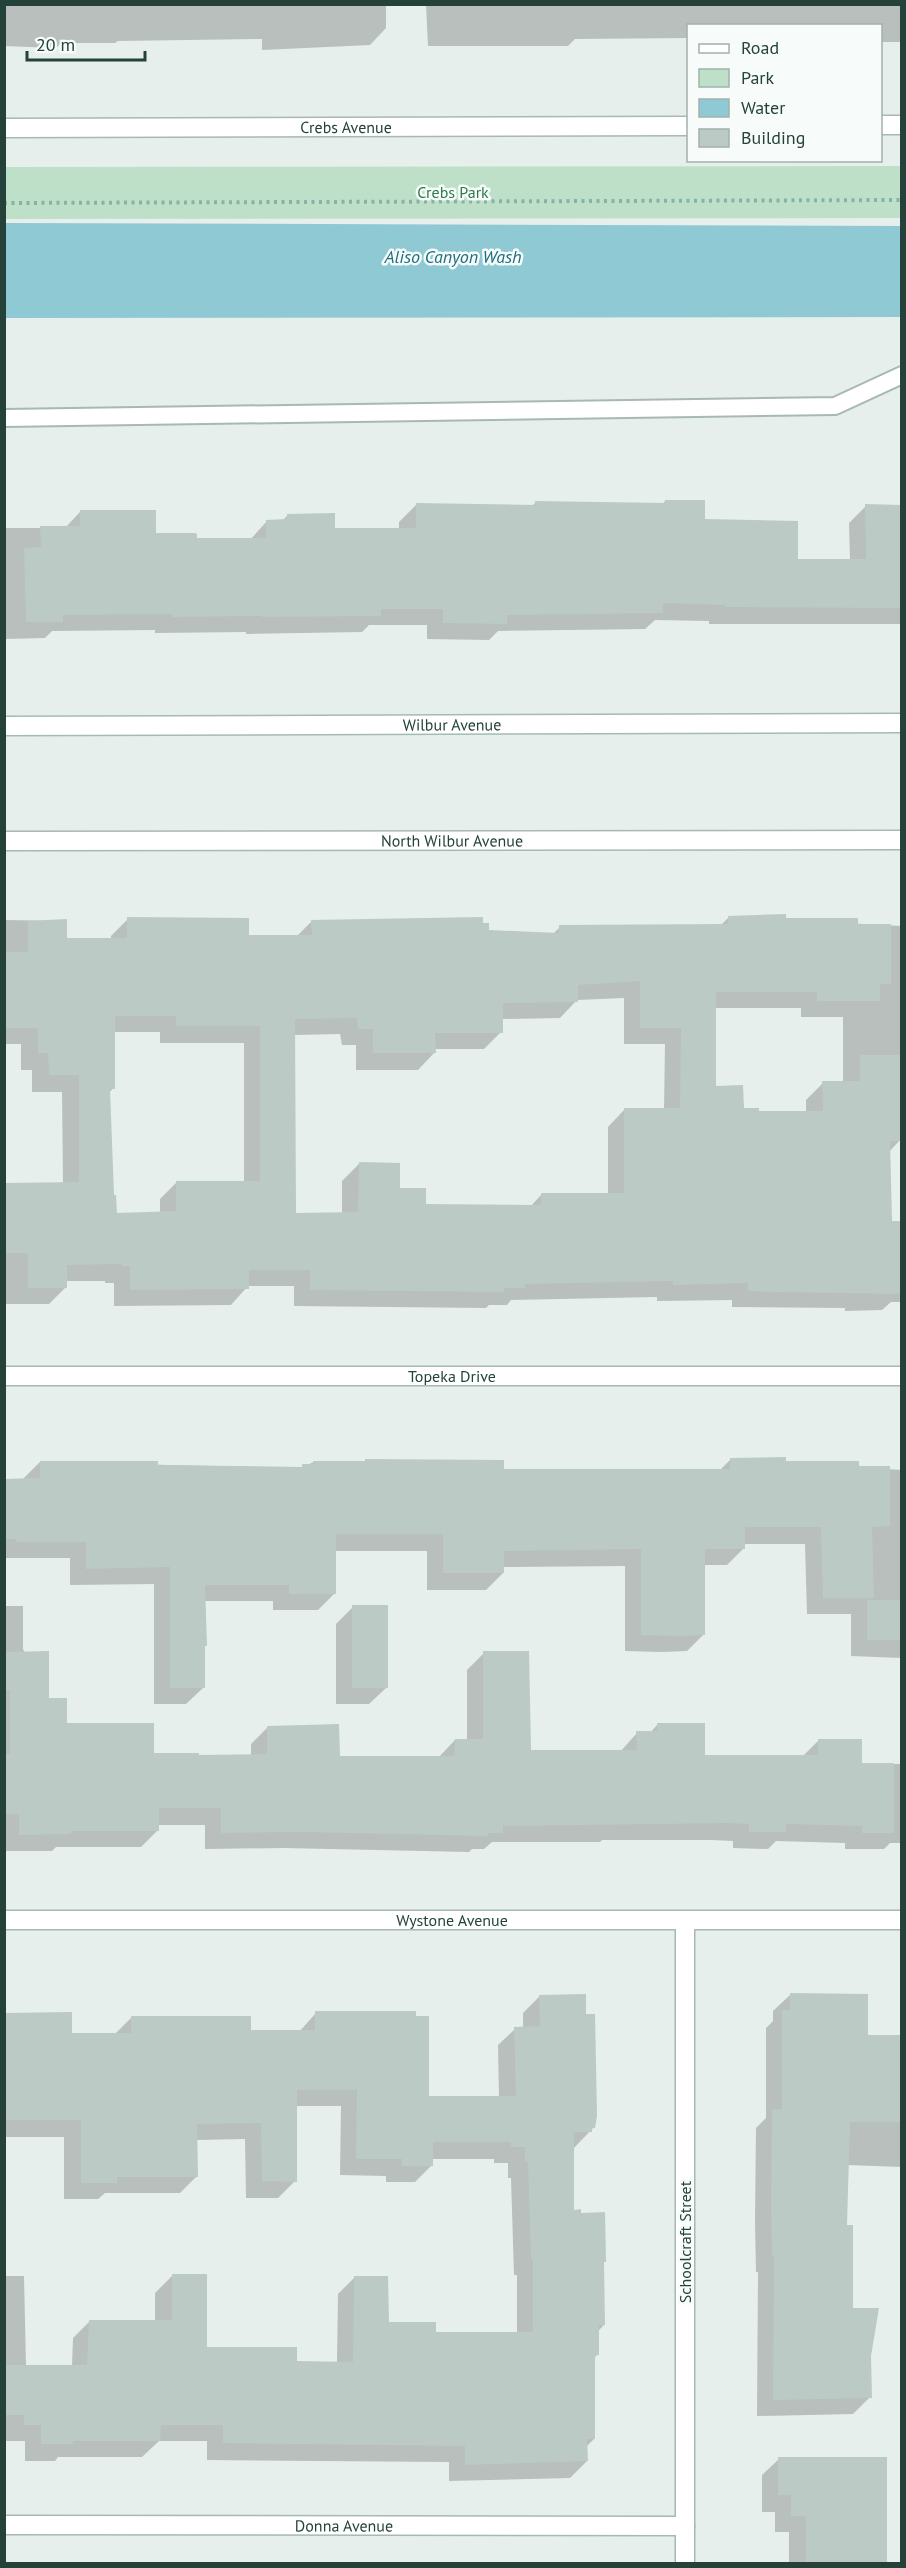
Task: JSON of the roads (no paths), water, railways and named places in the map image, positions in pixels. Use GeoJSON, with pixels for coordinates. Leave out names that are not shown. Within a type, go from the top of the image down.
{"type":"FeatureCollection","features":[{"type":"Feature","properties":{"kind":"street"},"geometry":{"type":"LineString","coordinates":[[882,125],[902,125]]}},
{"type":"Feature","properties":{"kind":"street","name":"Crebs Avenue"},"geometry":{"type":"LineString","coordinates":[[4,128],[687,126]]}},
{"type":"Feature","properties":{"kind":"street","name":"Wilbur Avenue"},"geometry":{"type":"LineString","coordinates":[[4,726],[902,723]]}},
{"type":"Feature","properties":{"kind":"street","name":"North Wilbur Avenue"},"geometry":{"type":"LineString","coordinates":[[4,841],[902,840]]}},
{"type":"Feature","properties":{"kind":"street","name":"Topeka Drive"},"geometry":{"type":"LineString","coordinates":[[4,1376],[902,1376]]}},
{"type":"Feature","properties":{"kind":"street","name":"Wystone Avenue"},"geometry":{"type":"LineString","coordinates":[[4,1920],[902,1920]]}},
{"type":"Feature","properties":{"kind":"street","name":"Schoolcraft Street"},"geometry":{"type":"LineString","coordinates":[[685,1921],[685,2564]]}},
{"type":"Feature","properties":{"kind":"street","name":"Donna Avenue"},"geometry":{"type":"LineString","coordinates":[[4,2525],[685,2526]]}},
{"type":"Feature","properties":{"kind":"lane"},"geometry":{"type":"LineString","coordinates":[[4,418],[835,406],[902,375]]}},
{"type":"Feature","properties":{"kind":"water","name":"Aliso Canyon Wash"},"geometry":{"type":"Polygon","coordinates":[[[5,223],[901,226],[901,317],[5,318],[5,223]]]}},
{"type":"Feature","properties":{"kind":"park label","name":"Crebs Park"},"geometry":{"type":"Point","coordinates":[453,192]}}]}
